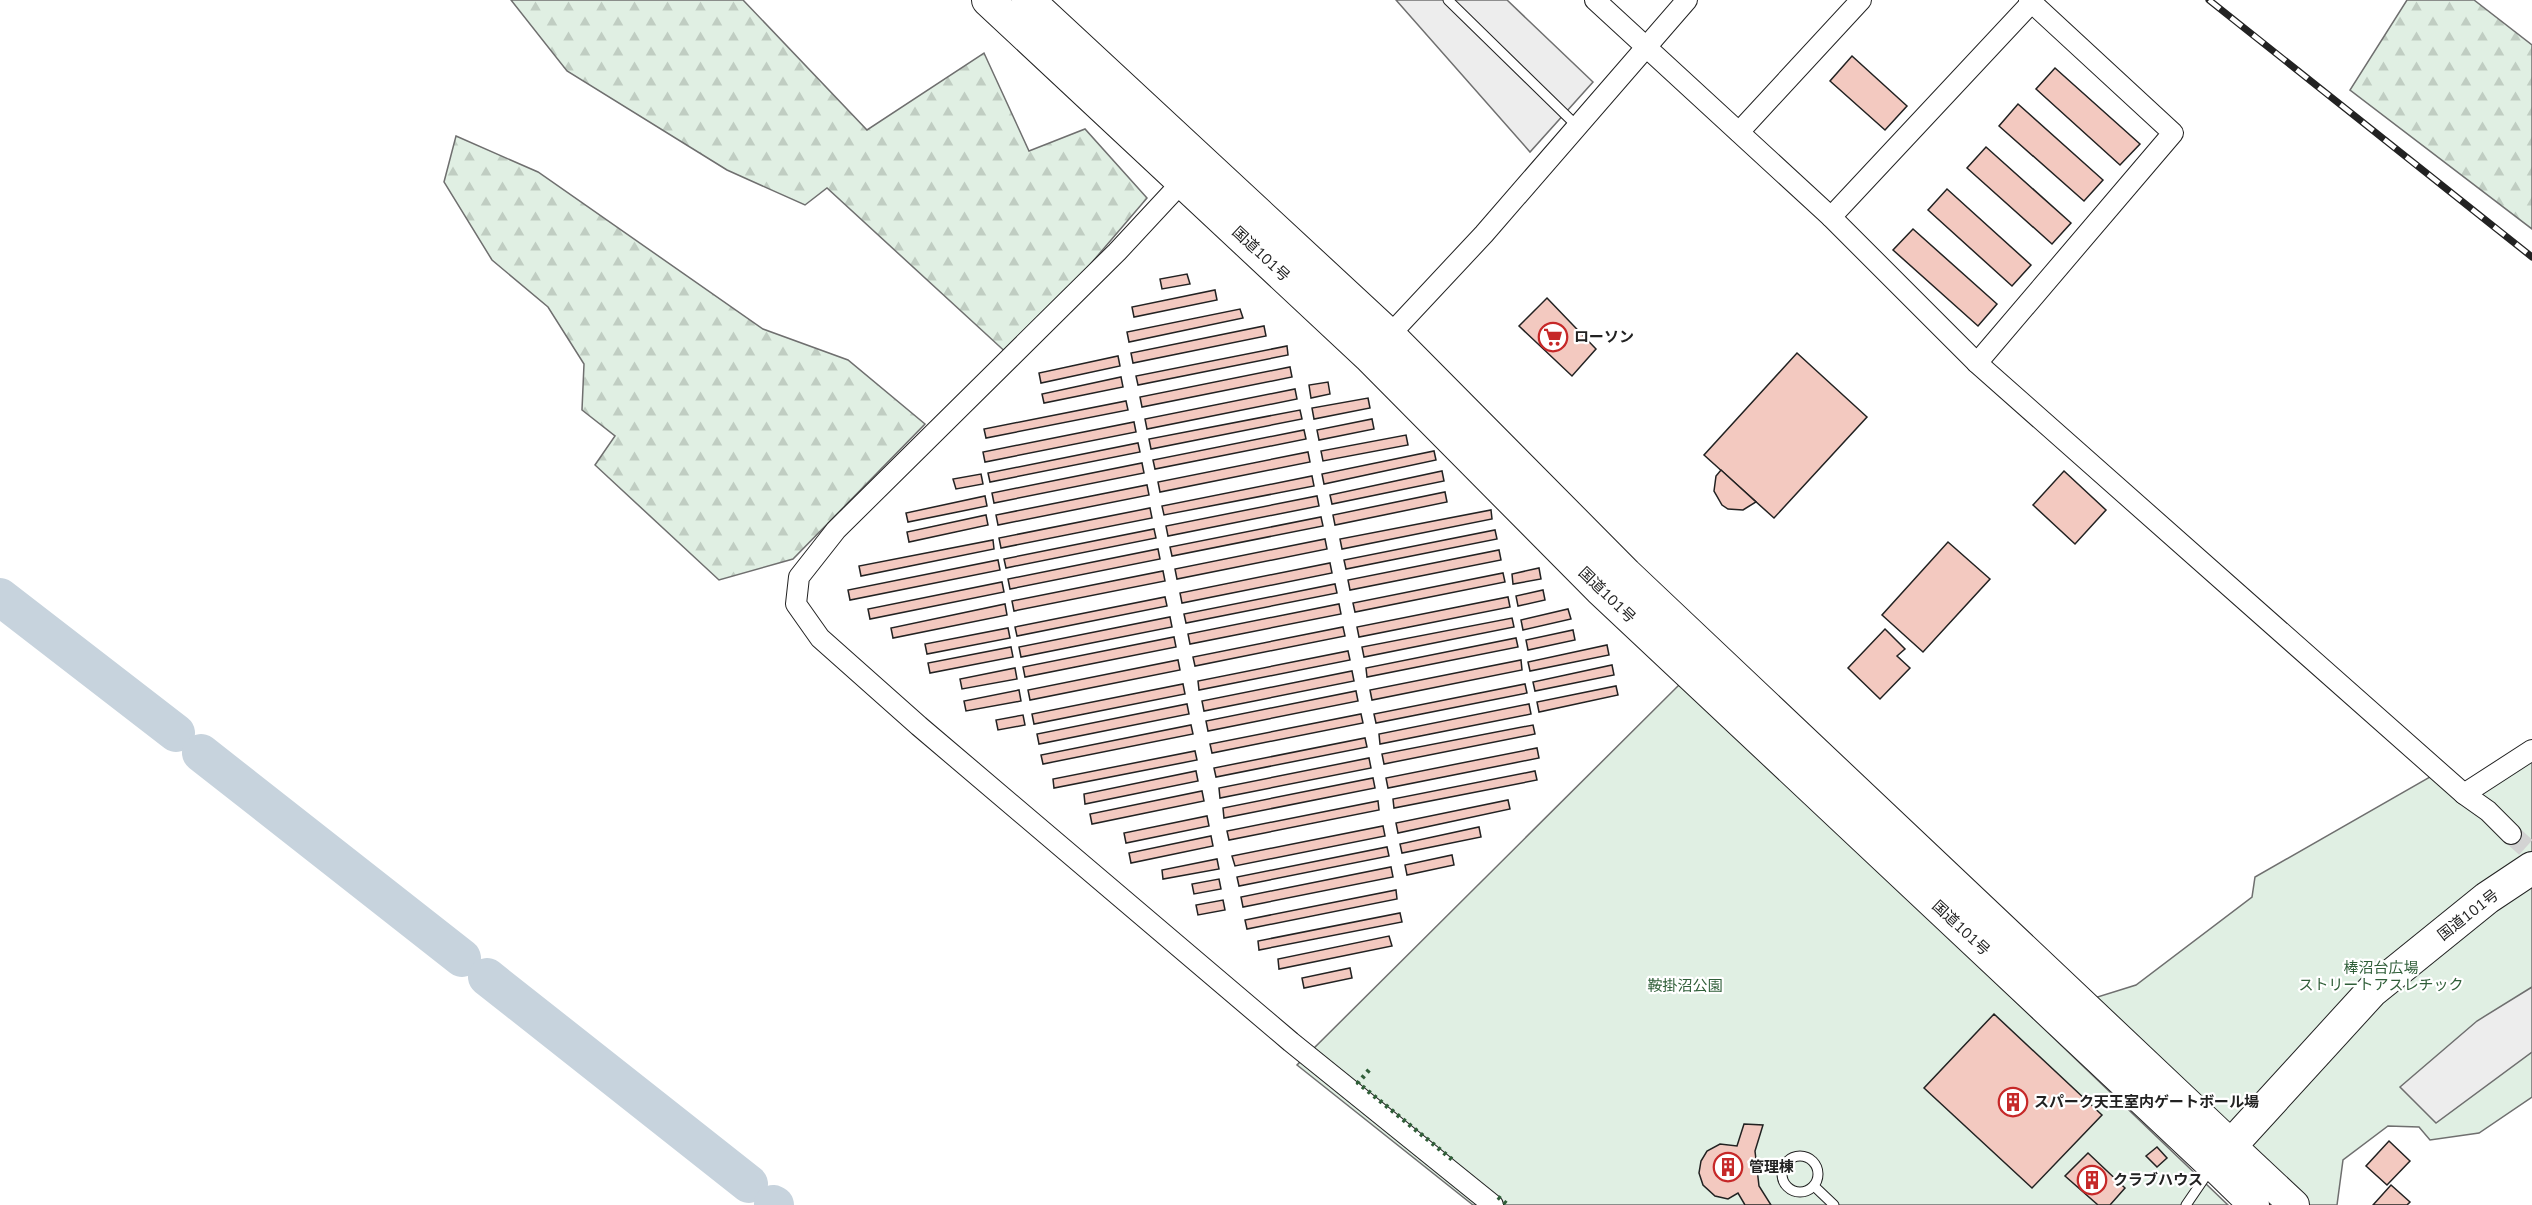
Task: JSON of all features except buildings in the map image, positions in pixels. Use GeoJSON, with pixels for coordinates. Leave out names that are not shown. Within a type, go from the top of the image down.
{"type":"FeatureCollection","features":[{"type":"Feature","properties":{"kind":"highway","name":"国道101号"},"geometry":{"type":"LineString","coordinates":[[988,0],[1183,181],[1379,346]]}},
{"type":"Feature","properties":{"kind":"highway","name":"国道101号"},"geometry":{"type":"LineString","coordinates":[[1028,0],[1379,346],[1626,574],[2222,1156],[2372,991],[2487,897],[2532,868]]}},
{"type":"Feature","properties":{"kind":"main road"},"geometry":{"type":"LineString","coordinates":[[2222,1156],[2254,1205]]}},
{"type":"Feature","properties":{"kind":"main road"},"geometry":{"type":"LineString","coordinates":[[2222,1156],[2294,1205]]}},
{"type":"Feature","properties":{"kind":"street"},"geometry":{"type":"LineString","coordinates":[[1595,0],[1831,216],[1977,363],[2464,794],[2488,811],[2511,834]]}},
{"type":"Feature","properties":{"kind":"street"},"geometry":{"type":"LineString","coordinates":[[1379,346],[1484,234],[1687,0]]}},
{"type":"Feature","properties":{"kind":"street"},"geometry":{"type":"LineString","coordinates":[[1739,132],[1861,0]]}},
{"type":"Feature","properties":{"kind":"street"},"geometry":{"type":"LineString","coordinates":[[1831,216],[2030,1],[2173,133],[1977,363]]}},
{"type":"Feature","properties":{"kind":"street"},"geometry":{"type":"LineString","coordinates":[[1183,181],[1117,252],[836,530],[799,577],[796,604],[820,638],[919,726],[1291,1042],[1493,1205]]}},
{"type":"Feature","properties":{"kind":"street"},"geometry":{"type":"LineString","coordinates":[[2464,794],[2532,750]]}},
{"type":"Feature","properties":{"kind":"lane"},"geometry":{"type":"LineString","coordinates":[[1448,0],[1578,128]]}},
{"type":"Feature","properties":{"kind":"lane"},"geometry":{"type":"LineString","coordinates":[[1796,1156],[1813,1160],[1819,1176],[1814,1186],[1803,1192],[1790,1190],[1782,1173],[1786,1162],[1796,1156]]}},
{"type":"Feature","properties":{"kind":"lane"},"geometry":{"type":"LineString","coordinates":[[2186,1205],[2222,1156]]}},
{"type":"Feature","properties":{"kind":"lane"},"geometry":{"type":"LineString","coordinates":[[1814,1186],[1834,1205]]}},
{"type":"Feature","properties":{"kind":"green space"},"geometry":{"type":"Polygon","coordinates":[[[511,0],[743,0],[867,130],[984,53],[1029,151],[1085,129],[1147,198],[1011,357],[827,188],[805,205],[727,170],[567,71],[511,0]]]}},
{"type":"Feature","properties":{"kind":"green space"},"geometry":{"type":"Polygon","coordinates":[[[2407,0],[2474,0],[2532,45],[2532,229],[2350,90],[2407,0]]]}},
{"type":"Feature","properties":{"kind":"green space"},"geometry":{"type":"Polygon","coordinates":[[[456,136],[538,172],[763,329],[848,360],[925,424],[793,559],[719,580],[595,465],[615,436],[582,410],[584,364],[548,307],[492,260],[444,182],[456,136]]]}},
{"type":"Feature","properties":{"kind":"green space","name":"鞍掛沼公園"},"geometry":{"type":"Polygon","coordinates":[[[1682,682],[2228,1205],[1473,1205],[1297,1065],[1682,682]]]}},
{"type":"Feature","properties":{"kind":"green space","name":"棒沼台広場 ストリートアスレチック"},"geometry":{"type":"Polygon","coordinates":[[[2532,752],[2532,1097],[2479,1133],[2430,1140],[2419,1127],[2388,1126],[2343,1160],[2337,1205],[2310,1205],[2091,999],[2136,985],[2252,897],[2255,877],[2435,774],[2466,793],[2532,752]]]}},
{"type":"Feature","properties":{"kind":"shaded area"},"geometry":{"type":"Polygon","coordinates":[[[1396,0],[1507,0],[1593,82],[1530,152],[1396,0]]]}},
{"type":"Feature","properties":{"kind":"shaded area"},"geometry":{"type":"Polygon","coordinates":[[[2532,987],[2532,1052],[2436,1123],[2400,1087],[2477,1021],[2532,987]]]}},
{"type":"Feature","properties":{"kind":"waterway"},"geometry":{"type":"LineString","coordinates":[[0,597],[176,733]]}},
{"type":"Feature","properties":{"kind":"waterway"},"geometry":{"type":"LineString","coordinates":[[201,753],[462,958]]}},
{"type":"Feature","properties":{"kind":"waterway"},"geometry":{"type":"LineString","coordinates":[[487,977],[749,1184]]}},
{"type":"Feature","properties":{"kind":"tunnel"},"geometry":{"type":"LineString","coordinates":[[2511,834],[2532,853]]}},
{"type":"Feature","properties":{"kind":"railway"},"geometry":{"type":"LineString","coordinates":[[2209,0],[2532,257]]}},
{"type":"Feature","properties":{"kind":"hedge"},"geometry":{"type":"LineString","coordinates":[[1369,1070],[1358,1083],[1454,1161]]}},
{"type":"Feature","properties":{"kind":"hedge"},"geometry":{"type":"LineString","coordinates":[[1498,1197],[1508,1205]]}},
{"type":"Feature","properties":{"kind":"place","name":"ローソン"},"geometry":{"type":"Point","coordinates":[1553,337]}},
{"type":"Feature","properties":{"kind":"place","name":"スパーク天王室内ゲートボール場"},"geometry":{"type":"Point","coordinates":[2013,1102]}},
{"type":"Feature","properties":{"kind":"place","name":"管理棟"},"geometry":{"type":"Point","coordinates":[1728,1167]}},
{"type":"Feature","properties":{"kind":"place","name":"クラブハウス"},"geometry":{"type":"Point","coordinates":[2092,1180]}}]}
